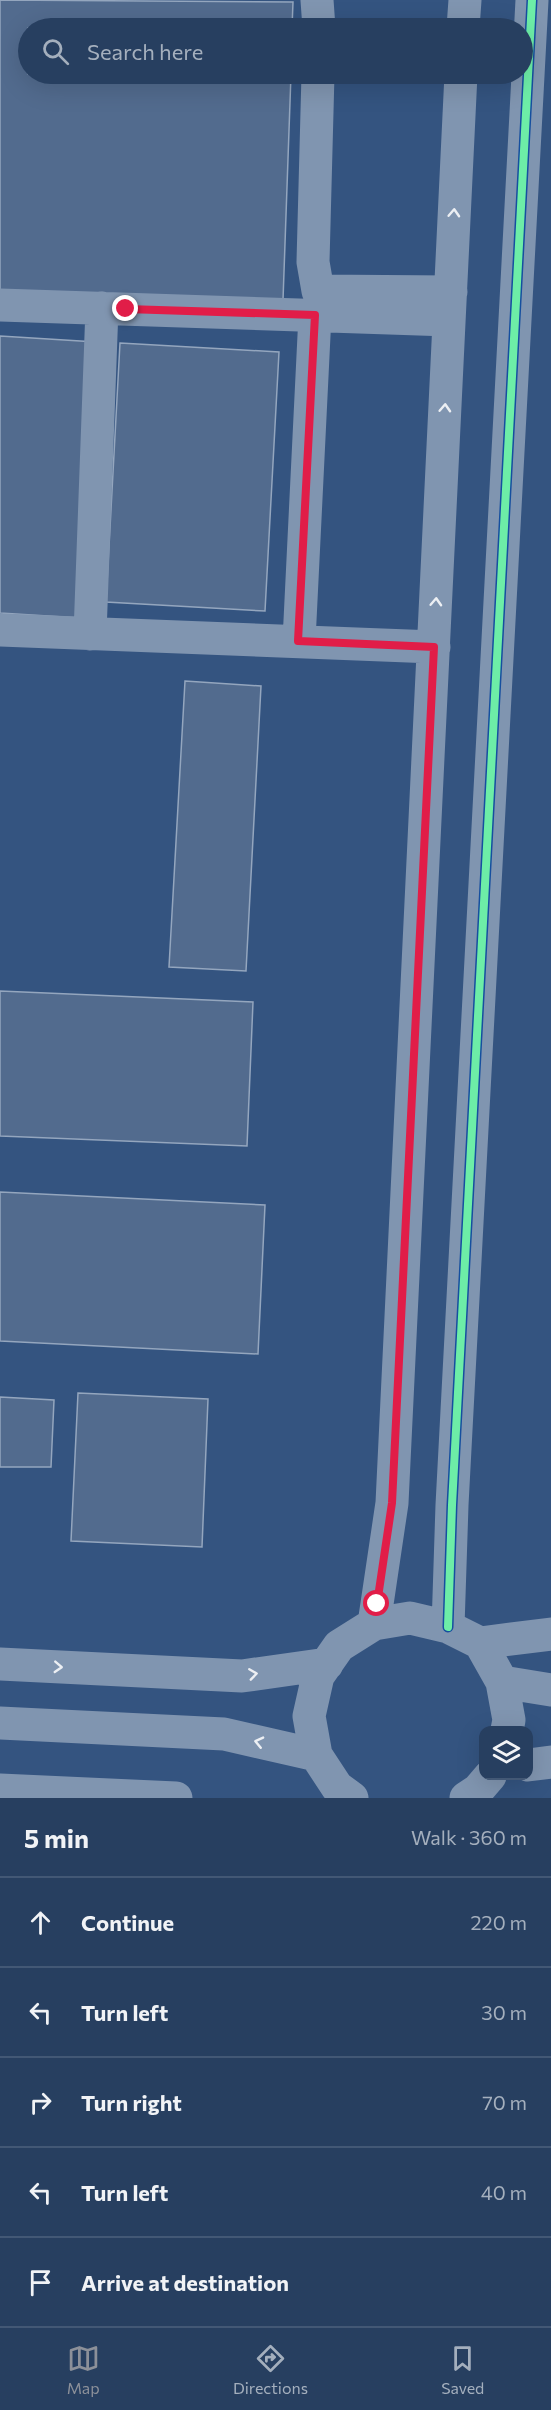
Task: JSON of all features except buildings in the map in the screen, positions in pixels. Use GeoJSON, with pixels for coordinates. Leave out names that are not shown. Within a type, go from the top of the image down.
{"type":"FeatureCollection","features":[{"type":"Feature","properties":{"kind":"street"},"geometry":{"type":"LineString","coordinates":[[317,0],[318,18]]}},
{"type":"Feature","properties":{"kind":"street"},"geometry":{"type":"LineString","coordinates":[[464,18],[465,0]]}},
{"type":"Feature","properties":{"kind":"street"},"geometry":{"type":"LineString","coordinates":[[531,18],[532,0]]}},
{"type":"Feature","properties":{"kind":"street"},"geometry":{"type":"LineString","coordinates":[[318,84],[313,262],[318,291],[450,306]]}},
{"type":"Feature","properties":{"kind":"street"},"geometry":{"type":"LineString","coordinates":[[374,1624],[392,1503],[461,84]]}},
{"type":"Feature","properties":{"kind":"street"},"geometry":{"type":"LineString","coordinates":[[448,1626],[454,1470],[528,84]]}},
{"type":"Feature","properties":{"kind":"street"},"geometry":{"type":"LineString","coordinates":[[0,304],[315,315],[450,306]]}},
{"type":"Feature","properties":{"kind":"street"},"geometry":{"type":"LineString","coordinates":[[90,634],[102,308]]}},
{"type":"Feature","properties":{"kind":"street"},"geometry":{"type":"LineString","coordinates":[[298,641],[315,315]]}},
{"type":"Feature","properties":{"kind":"street"},"geometry":{"type":"LineString","coordinates":[[0,630],[434,647]]}},
{"type":"Feature","properties":{"kind":"street"},"geometry":{"type":"LineString","coordinates":[[337,1794],[316,1755],[309,1716],[318,1676],[339,1646],[374,1624],[411,1618],[448,1626],[480,1643],[502,1682],[509,1720],[508,1726]]}},
{"type":"Feature","properties":{"kind":"street"},"geometry":{"type":"LineString","coordinates":[[480,1643],[551,1634]]}},
{"type":"Feature","properties":{"kind":"street"},"geometry":{"type":"LineString","coordinates":[[0,1664],[242,1676],[327,1664]]}},
{"type":"Feature","properties":{"kind":"street"},"geometry":{"type":"LineString","coordinates":[[502,1682],[551,1690]]}},
{"type":"Feature","properties":{"kind":"street"},"geometry":{"type":"LineString","coordinates":[[0,1723],[225,1734],[316,1755]]}},
{"type":"Feature","properties":{"kind":"street"},"geometry":{"type":"LineString","coordinates":[[533,1764],[551,1762]]}},
{"type":"Feature","properties":{"kind":"street"},"geometry":{"type":"LineString","coordinates":[[0,1790],[176,1798]]}},
{"type":"Feature","properties":{"kind":"cycle path"},"geometry":{"type":"LineString","coordinates":[[531,18],[532,0]]}},
{"type":"Feature","properties":{"kind":"cycle path"},"geometry":{"type":"LineString","coordinates":[[448,1627],[452,1505],[528,84]]}},
{"type":"Feature","properties":{"kind":"route"},"geometry":{"type":"LineString","coordinates":[[126,309],[315,315],[298,641],[434,647],[392,1503],[377,1604]]}}]}
